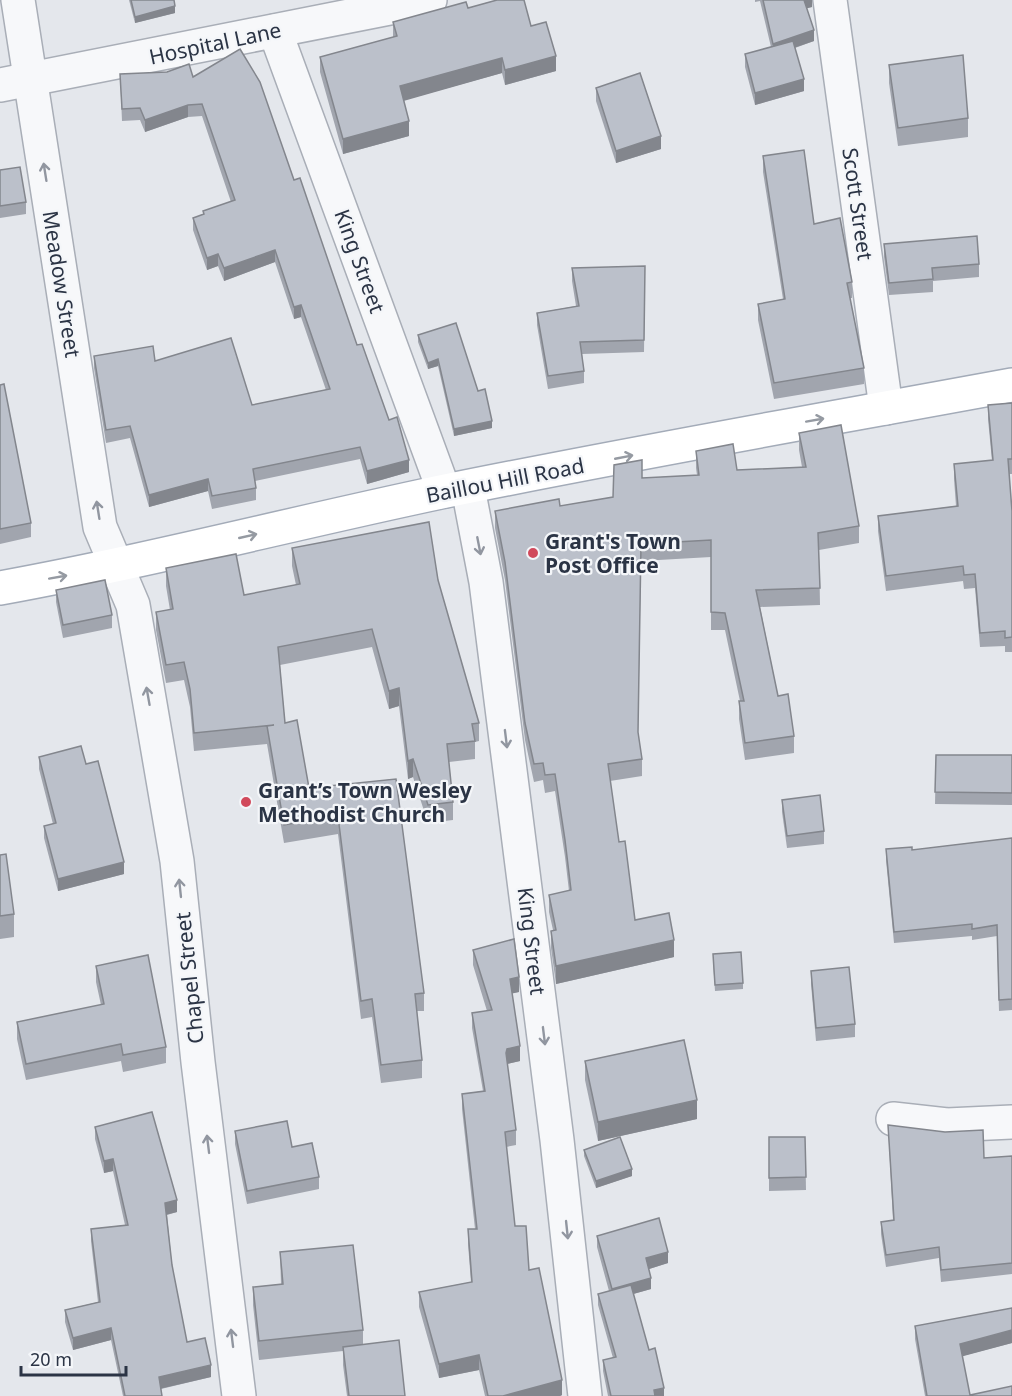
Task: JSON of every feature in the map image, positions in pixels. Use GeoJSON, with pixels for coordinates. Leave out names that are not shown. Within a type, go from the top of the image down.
{"type":"FeatureCollection","features":[{"type":"Feature","properties":{"kind":"main road","name":"Baillou Hill Road"},"geometry":{"type":"LineString","coordinates":[[0,588],[117,565],[456,490],[728,436],[1012,385]]}},
{"type":"Feature","properties":{"kind":"street","name":"Meadow Street"},"geometry":{"type":"LineString","coordinates":[[18,0],[15,83],[100,527],[117,565]]}},
{"type":"Feature","properties":{"kind":"street","name":"Hospital Lane"},"geometry":{"type":"LineString","coordinates":[[15,83],[430,0]]}},
{"type":"Feature","properties":{"kind":"street","name":"Scott Street"},"geometry":{"type":"LineString","coordinates":[[830,0],[886,408]]}},
{"type":"Feature","properties":{"kind":"street","name":"King Street"},"geometry":{"type":"LineString","coordinates":[[275,31],[456,490],[486,582],[557,1140],[585,1396]]}},
{"type":"Feature","properties":{"kind":"street","name":"Chapel Street"},"geometry":{"type":"LineString","coordinates":[[117,565],[133,605],[177,861],[199,1074],[240,1396]]}},
{"type":"Feature","properties":{"kind":"street"},"geometry":{"type":"LineString","coordinates":[[893,1119],[947,1125],[1012,1122]]}},
{"type":"Feature","properties":{"kind":"building"},"geometry":{"type":"Polygon","coordinates":[[[131,0],[174,0],[175,6],[135,17],[131,0]]]}},
{"type":"Feature","properties":{"kind":"building"},"geometry":{"type":"Polygon","coordinates":[[[497,0],[524,0],[531,26],[546,22],[556,56],[505,70],[502,58],[400,86],[409,121],[343,139],[320,57],[397,36],[393,22],[466,2],[468,8],[497,0]]]}},
{"type":"Feature","properties":{"kind":"building"},"geometry":{"type":"Polygon","coordinates":[[[763,0],[804,0],[814,30],[773,44],[763,0]]]}},
{"type":"Feature","properties":{"kind":"building"},"geometry":{"type":"Polygon","coordinates":[[[793,41],[804,79],[755,93],[745,54],[793,41]]]}},
{"type":"Feature","properties":{"kind":"building"},"geometry":{"type":"Polygon","coordinates":[[[240,49],[260,82],[294,180],[300,178],[357,345],[362,344],[389,420],[397,417],[409,460],[367,471],[360,447],[253,469],[256,488],[212,496],[208,479],[149,495],[130,426],[106,430],[94,356],[153,346],[155,361],[231,338],[252,405],[330,389],[301,305],[294,307],[275,250],[224,268],[218,254],[207,258],[193,218],[204,214],[203,211],[235,200],[202,104],[188,105],[145,120],[140,108],[122,109],[120,74],[167,72],[189,64],[193,77],[240,49]]]}},
{"type":"Feature","properties":{"kind":"building"},"geometry":{"type":"Polygon","coordinates":[[[963,55],[968,118],[898,128],[889,65],[963,55]]]}},
{"type":"Feature","properties":{"kind":"building"},"geometry":{"type":"Polygon","coordinates":[[[640,73],[661,136],[616,151],[596,88],[640,73]]]}},
{"type":"Feature","properties":{"kind":"building"},"geometry":{"type":"Polygon","coordinates":[[[804,150],[814,224],[840,218],[852,282],[847,283],[864,368],[774,383],[758,304],[785,299],[763,156],[804,150]]]}},
{"type":"Feature","properties":{"kind":"building"},"geometry":{"type":"Polygon","coordinates":[[[20,167],[26,202],[0,206],[0,170],[20,167]]]}},
{"type":"Feature","properties":{"kind":"building"},"geometry":{"type":"Polygon","coordinates":[[[977,236],[979,264],[932,268],[933,279],[889,283],[884,244],[977,236]]]}},
{"type":"Feature","properties":{"kind":"building"},"geometry":{"type":"Polygon","coordinates":[[[645,266],[644,340],[580,342],[584,371],[548,376],[537,313],[579,306],[572,268],[645,266]]]}},
{"type":"Feature","properties":{"kind":"building"},"geometry":{"type":"Polygon","coordinates":[[[456,323],[478,391],[485,389],[492,421],[454,429],[438,359],[428,363],[418,335],[456,323]]]}},
{"type":"Feature","properties":{"kind":"building"},"geometry":{"type":"Polygon","coordinates":[[[4,384],[31,523],[0,529],[0,385],[4,384]]]}},
{"type":"Feature","properties":{"kind":"building"},"geometry":{"type":"Polygon","coordinates":[[[1012,403],[1012,459],[1008,459],[1012,511],[1012,637],[1005,638],[1005,631],[980,633],[975,574],[964,575],[963,566],[886,576],[878,516],[958,506],[954,464],[993,460],[988,405],[1012,403]]]}},
{"type":"Feature","properties":{"kind":"building"},"geometry":{"type":"Polygon","coordinates":[[[841,425],[859,526],[818,533],[820,588],[756,590],[778,696],[788,694],[794,736],[745,743],[739,701],[744,701],[725,613],[711,612],[711,540],[641,544],[638,732],[642,759],[608,764],[619,842],[625,841],[635,920],[669,913],[674,940],[556,966],[551,931],[556,930],[549,895],[571,890],[565,840],[555,774],[545,775],[543,763],[534,764],[525,723],[505,562],[495,511],[559,499],[560,506],[613,497],[614,465],[642,460],[642,478],[699,475],[696,451],[733,444],[737,470],[806,467],[799,433],[841,425]]]}},
{"type":"Feature","properties":{"kind":"building"},"geometry":{"type":"Polygon","coordinates":[[[429,522],[438,580],[479,723],[472,724],[475,741],[447,744],[453,802],[428,805],[413,759],[408,761],[399,688],[389,691],[372,629],[278,647],[285,723],[297,720],[309,788],[396,779],[424,993],[415,994],[422,1060],[381,1065],[372,999],[361,1001],[338,816],[284,825],[267,726],[274,725],[194,733],[190,689],[184,662],[166,665],[156,612],[173,609],[166,568],[236,554],[244,595],[300,584],[292,548],[429,522]]]}},
{"type":"Feature","properties":{"kind":"building"},"geometry":{"type":"Polygon","coordinates":[[[105,580],[112,615],[63,625],[56,590],[105,580]]]}},
{"type":"Feature","properties":{"kind":"building"},"geometry":{"type":"Polygon","coordinates":[[[81,746],[86,764],[98,761],[124,862],[58,879],[44,826],[56,823],[39,757],[81,746]]]}},
{"type":"Feature","properties":{"kind":"building"},"geometry":{"type":"Polygon","coordinates":[[[936,755],[1012,755],[1012,793],[935,792],[936,755]]]}},
{"type":"Feature","properties":{"kind":"building"},"geometry":{"type":"Polygon","coordinates":[[[820,795],[824,831],[787,836],[782,800],[820,795]]]}},
{"type":"Feature","properties":{"kind":"building"},"geometry":{"type":"Polygon","coordinates":[[[1012,838],[1012,999],[999,1000],[997,925],[972,929],[972,924],[894,932],[886,849],[912,847],[912,850],[1012,838]]]}},
{"type":"Feature","properties":{"kind":"building"},"geometry":{"type":"Polygon","coordinates":[[[6,854],[14,914],[0,916],[0,855],[6,854]]]}},
{"type":"Feature","properties":{"kind":"building"},"geometry":{"type":"Polygon","coordinates":[[[514,939],[519,977],[510,979],[520,1046],[507,1049],[506,1053],[516,1130],[505,1132],[515,1226],[526,1226],[529,1270],[539,1268],[562,1380],[503,1396],[488,1396],[479,1355],[439,1364],[419,1292],[472,1282],[468,1229],[477,1229],[462,1094],[485,1091],[472,1013],[492,1010],[473,950],[514,939]]]}},
{"type":"Feature","properties":{"kind":"building"},"geometry":{"type":"Polygon","coordinates":[[[741,952],[743,983],[715,985],[713,954],[741,952]]]}},
{"type":"Feature","properties":{"kind":"building"},"geometry":{"type":"Polygon","coordinates":[[[148,955],[166,1047],[123,1055],[121,1044],[26,1064],[17,1022],[104,1004],[96,966],[148,955]]]}},
{"type":"Feature","properties":{"kind":"building"},"geometry":{"type":"Polygon","coordinates":[[[849,967],[855,1024],[816,1028],[811,971],[849,967]]]}},
{"type":"Feature","properties":{"kind":"building"},"geometry":{"type":"Polygon","coordinates":[[[684,1040],[697,1100],[598,1122],[585,1061],[684,1040]]]}},
{"type":"Feature","properties":{"kind":"building"},"geometry":{"type":"Polygon","coordinates":[[[152,1112],[177,1200],[165,1203],[172,1265],[187,1342],[205,1338],[211,1365],[159,1377],[162,1396],[125,1396],[111,1328],[73,1338],[65,1310],[100,1302],[91,1229],[128,1225],[113,1159],[104,1161],[95,1127],[152,1112]]]}},
{"type":"Feature","properties":{"kind":"building"},"geometry":{"type":"Polygon","coordinates":[[[287,1121],[292,1147],[312,1143],[319,1177],[247,1191],[235,1131],[287,1121]]]}},
{"type":"Feature","properties":{"kind":"building"},"geometry":{"type":"Polygon","coordinates":[[[888,1125],[945,1132],[983,1130],[984,1158],[1012,1156],[1012,1263],[941,1270],[939,1247],[886,1255],[881,1222],[894,1220],[888,1125]]]}},
{"type":"Feature","properties":{"kind":"building"},"geometry":{"type":"Polygon","coordinates":[[[620,1137],[632,1169],[596,1181],[584,1150],[620,1137]]]}},
{"type":"Feature","properties":{"kind":"building"},"geometry":{"type":"Polygon","coordinates":[[[769,1137],[805,1137],[806,1177],[769,1178],[769,1137]]]}},
{"type":"Feature","properties":{"kind":"building"},"geometry":{"type":"Polygon","coordinates":[[[659,1218],[668,1252],[646,1258],[651,1278],[612,1289],[597,1236],[659,1218]]]}},
{"type":"Feature","properties":{"kind":"building"},"geometry":{"type":"Polygon","coordinates":[[[353,1245],[363,1330],[259,1341],[253,1287],[283,1284],[280,1252],[353,1245]]]}},
{"type":"Feature","properties":{"kind":"building"},"geometry":{"type":"Polygon","coordinates":[[[631,1285],[649,1350],[655,1348],[664,1388],[654,1390],[655,1396],[611,1396],[603,1360],[616,1357],[598,1294],[631,1285]]]}},
{"type":"Feature","properties":{"kind":"building"},"geometry":{"type":"Polygon","coordinates":[[[1012,1308],[1012,1330],[960,1344],[970,1395],[1012,1386],[1012,1396],[927,1396],[915,1326],[1012,1308]]]}},
{"type":"Feature","properties":{"kind":"building"},"geometry":{"type":"Polygon","coordinates":[[[399,1340],[405,1396],[349,1396],[343,1347],[399,1340]]]}},
{"type":"Feature","properties":{"kind":"place","name":"Grant's Town Post Office"},"geometry":{"type":"Point","coordinates":[533,553]}},
{"type":"Feature","properties":{"kind":"place","name":"Grant’s Town Wesley Methodist Church"},"geometry":{"type":"Point","coordinates":[246,802]}}]}
